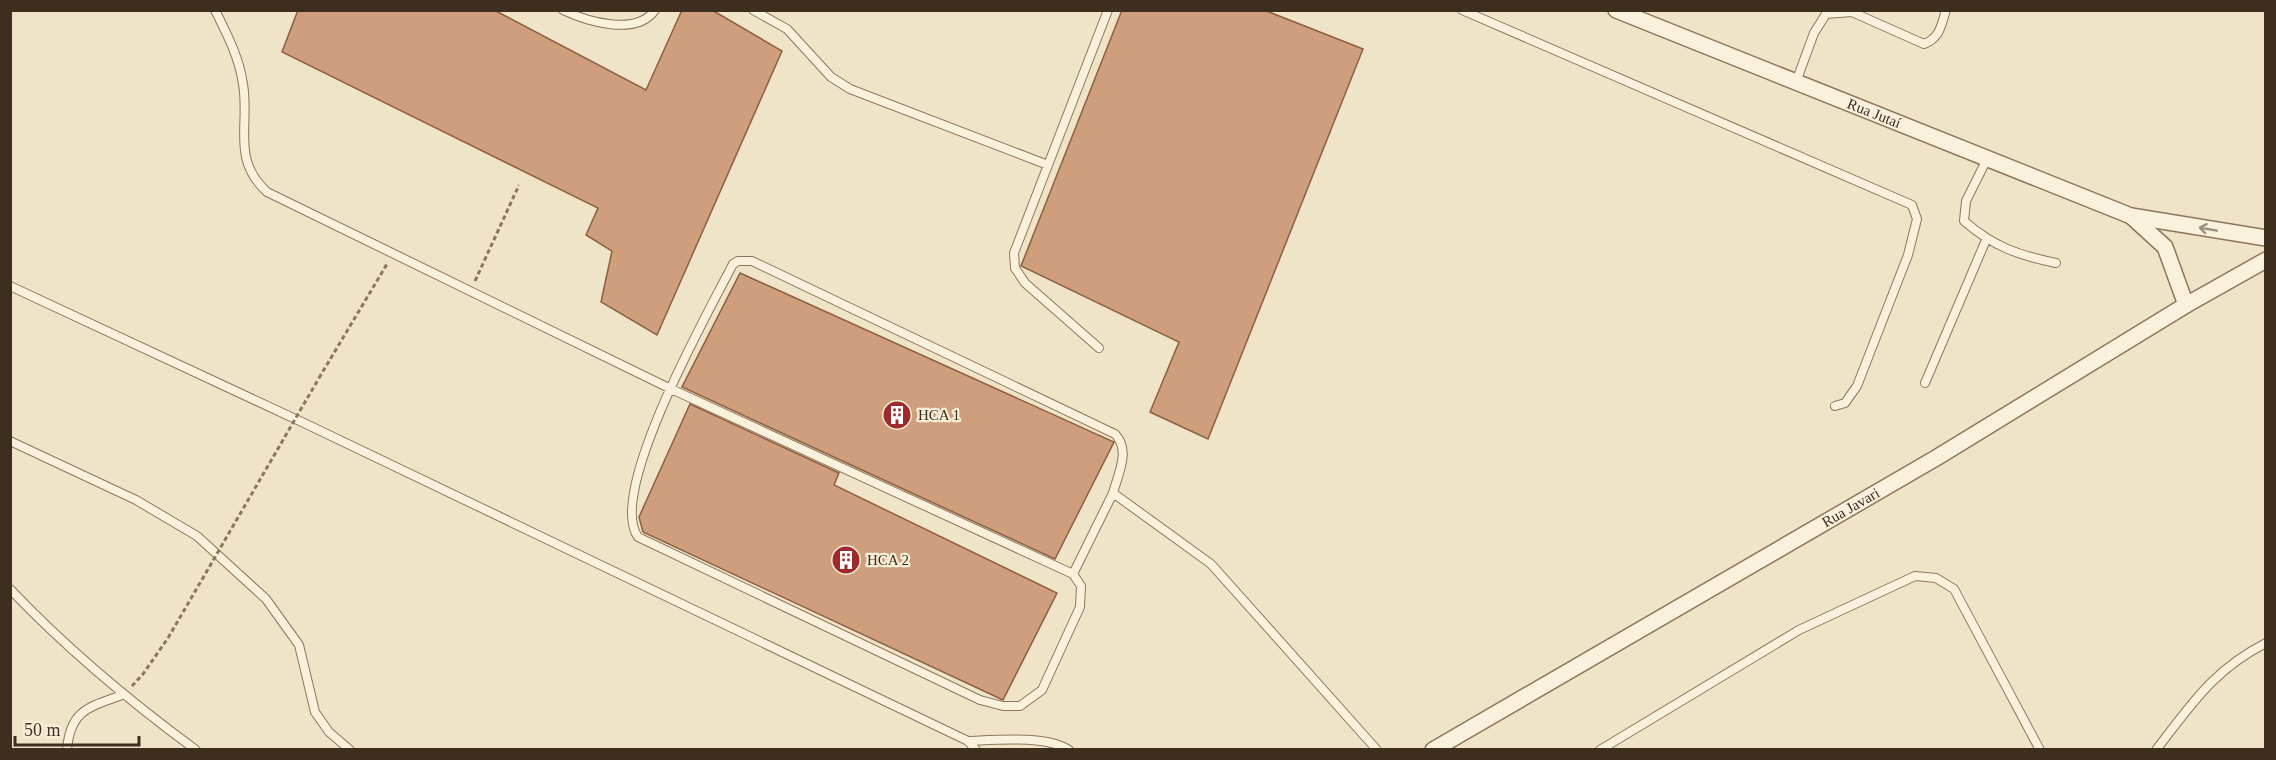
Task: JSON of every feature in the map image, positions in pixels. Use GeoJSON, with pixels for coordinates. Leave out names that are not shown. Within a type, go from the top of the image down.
{"type":"FeatureCollection","features":[{"type":"Feature","properties":{"kind":"street","name":"Rua Jutaí"},"geometry":{"type":"LineString","coordinates":[[1616,10],[2131,216],[2265,238]]}},
{"type":"Feature","properties":{"kind":"street","name":"Rua Jutaí"},"geometry":{"type":"LineString","coordinates":[[2131,216],[2165,247],[2186,305]]}},
{"type":"Feature","properties":{"kind":"street","name":"Rua Javari"},"geometry":{"type":"LineString","coordinates":[[1433,750],[1936,458],[2186,305],[2265,260]]}},
{"type":"Feature","properties":{"kind":"lane"},"geometry":{"type":"LineString","coordinates":[[215,10],[239,64],[243,85],[244,154],[254,180],[267,192],[669,388],[1073,574],[1081,586],[1080,607],[1042,690],[1020,706],[1003,706],[980,700],[638,537],[632,528],[633,489],[669,388],[733,264],[738,261],[752,261],[1115,434],[1122,441],[1124,452],[1113,493],[1073,574]]}},
{"type":"Feature","properties":{"kind":"lane"},"geometry":{"type":"LineString","coordinates":[[563,10],[584,20],[606,25],[631,24],[655,10]]}},
{"type":"Feature","properties":{"kind":"lane"},"geometry":{"type":"LineString","coordinates":[[753,10],[787,29],[831,77],[850,89],[1048,165]]}},
{"type":"Feature","properties":{"kind":"lane"},"geometry":{"type":"LineString","coordinates":[[1099,348],[1025,283],[1015,268],[1014,252],[1108,10]]}},
{"type":"Feature","properties":{"kind":"lane"},"geometry":{"type":"LineString","coordinates":[[1462,10],[1912,205],[1917,219],[1908,255],[1857,386],[1845,403],[1835,406]]}},
{"type":"Feature","properties":{"kind":"lane"},"geometry":{"type":"LineString","coordinates":[[1796,82],[1814,33],[1826,14],[1852,12],[1924,44],[1933,40],[1940,32],[1946,10]]}},
{"type":"Feature","properties":{"kind":"lane"},"geometry":{"type":"LineString","coordinates":[[1987,159],[1966,201],[1964,221],[1986,240],[2021,256],[2056,263]]}},
{"type":"Feature","properties":{"kind":"lane"},"geometry":{"type":"LineString","coordinates":[[1925,383],[1986,240]]}},
{"type":"Feature","properties":{"kind":"lane"},"geometry":{"type":"LineString","coordinates":[[10,286],[326,433],[968,741],[976,750]]}},
{"type":"Feature","properties":{"kind":"lane"},"geometry":{"type":"LineString","coordinates":[[10,441],[136,500],[197,536],[266,599],[299,645],[315,712],[329,732],[350,750]]}},
{"type":"Feature","properties":{"kind":"lane"},"geometry":{"type":"LineString","coordinates":[[1113,493],[1211,564],[1377,750]]}},
{"type":"Feature","properties":{"kind":"lane"},"geometry":{"type":"LineString","coordinates":[[1600,750],[1799,630],[1915,576],[1936,578],[1954,589],[2040,750]]}},
{"type":"Feature","properties":{"kind":"lane"},"geometry":{"type":"LineString","coordinates":[[10,589],[54,636],[122,695],[196,750]]}},
{"type":"Feature","properties":{"kind":"lane"},"geometry":{"type":"LineString","coordinates":[[2156,750],[2217,674],[2235,659],[2265,643]]}},
{"type":"Feature","properties":{"kind":"lane"},"geometry":{"type":"LineString","coordinates":[[67,750],[68,734],[74,718],[87,708],[122,695]]}},
{"type":"Feature","properties":{"kind":"lane"},"geometry":{"type":"LineString","coordinates":[[968,741],[1016,740],[1062,745],[1070,750]]}},
{"type":"Feature","properties":{"kind":"path"},"geometry":{"type":"LineString","coordinates":[[470,291],[519,185]]}},
{"type":"Feature","properties":{"kind":"path"},"geometry":{"type":"LineString","coordinates":[[122,695],[143,674],[168,638],[394,254]]}},
{"type":"Feature","properties":{"kind":"building"},"geometry":{"type":"Polygon","coordinates":[[[298,10],[494,10],[646,90],[682,10],[712,10],[782,51],[657,335],[601,302],[612,251],[586,235],[598,208],[282,52],[298,10]]]}},
{"type":"Feature","properties":{"kind":"building"},"geometry":{"type":"Polygon","coordinates":[[[1122,10],[1264,10],[1363,49],[1208,439],[1150,412],[1179,342],[1021,266],[1122,10]]]}},
{"type":"Feature","properties":{"kind":"building","name":"HCA 1"},"geometry":{"type":"Polygon","coordinates":[[[740,273],[1114,442],[1055,559],[682,387],[740,273]]]}},
{"type":"Feature","properties":{"kind":"building","name":"HCA 2"},"geometry":{"type":"Polygon","coordinates":[[[690,404],[839,473],[834,485],[1057,593],[1003,700],[643,532],[639,517],[690,404]]]}},
{"type":"Feature","properties":{"kind":"place","name":"HCA 1"},"geometry":{"type":"Point","coordinates":[897,415]}},
{"type":"Feature","properties":{"kind":"place","name":"HCA 2"},"geometry":{"type":"Point","coordinates":[846,560]}}]}
